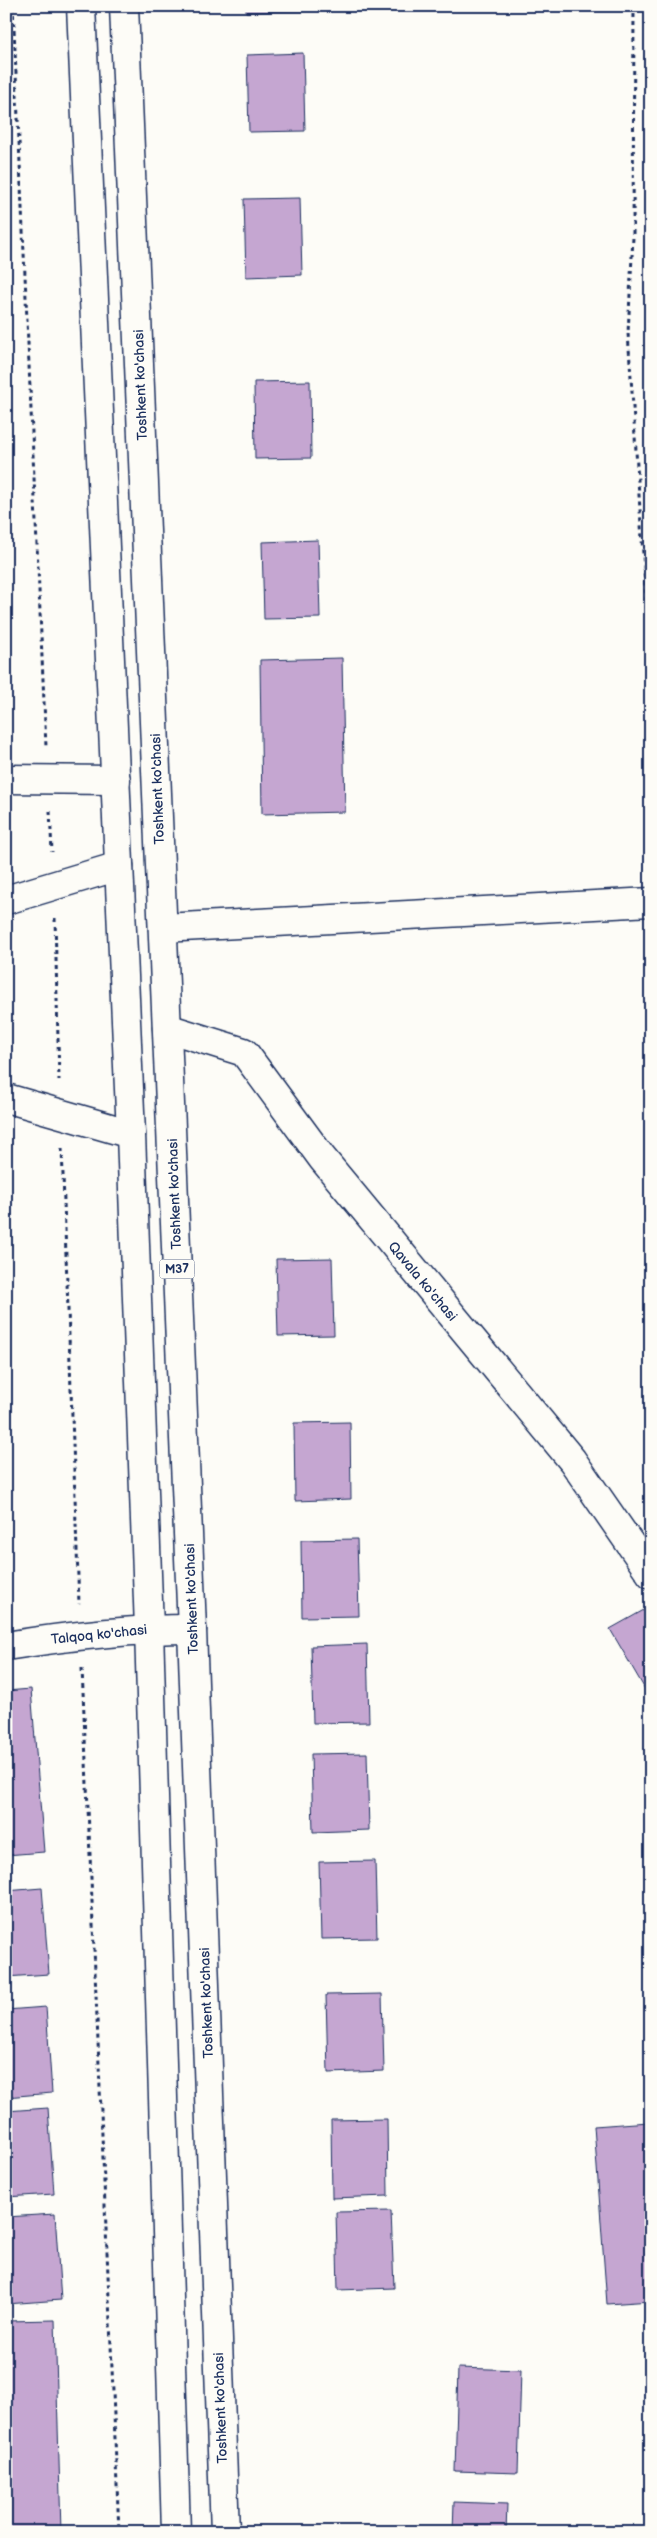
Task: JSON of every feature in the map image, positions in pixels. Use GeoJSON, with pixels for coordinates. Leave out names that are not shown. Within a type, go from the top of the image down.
{"type":"FeatureCollection","features":[{"type":"Feature","properties":{"kind":"main road"},"geometry":{"type":"LineString","coordinates":[[81,6],[131,1134],[149,1629],[176,2532]]}},
{"type":"Feature","properties":{"kind":"main road","name":"Toshkent ko'chasi"},"geometry":{"type":"LineString","coordinates":[[124,6],[164,928],[225,2532]]}},
{"type":"Feature","properties":{"kind":"main road"},"geometry":{"type":"LineString","coordinates":[[6,779],[116,780]]}},
{"type":"Feature","properties":{"kind":"main road"},"geometry":{"type":"LineString","coordinates":[[6,900],[119,866]]}},
{"type":"Feature","properties":{"kind":"main road"},"geometry":{"type":"LineString","coordinates":[[164,928],[651,902]]}},
{"type":"Feature","properties":{"kind":"main road","name":"Qavala ko'chasi"},"geometry":{"type":"LineString","coordinates":[[167,1028],[244,1052],[322,1158],[572,1460],[651,1574]]}},
{"type":"Feature","properties":{"kind":"main road"},"geometry":{"type":"LineString","coordinates":[[6,1098],[131,1134]]}},
{"type":"Feature","properties":{"kind":"main road","name":"Talqoq ko'chasi"},"geometry":{"type":"LineString","coordinates":[[6,1646],[149,1629],[192,1629]]}},
{"type":"Feature","properties":{"kind":"path"},"geometry":{"type":"LineString","coordinates":[[13,6],[54,885],[60,1114],[80,1636],[119,2532]]}},
{"type":"Feature","properties":{"kind":"path"},"geometry":{"type":"LineString","coordinates":[[634,6],[633,237],[628,333],[651,672]]}},
{"type":"Feature","properties":{"kind":"building"},"geometry":{"type":"Polygon","coordinates":[[[246,6],[302,6],[302,11],[246,12],[246,6]]]}},
{"type":"Feature","properties":{"kind":"building"},"geometry":{"type":"Polygon","coordinates":[[[303,53],[305,131],[249,132],[247,55],[303,53]]]}},
{"type":"Feature","properties":{"kind":"building"},"geometry":{"type":"Polygon","coordinates":[[[300,198],[302,275],[246,277],[244,199],[300,198]]]}},
{"type":"Feature","properties":{"kind":"building"},"geometry":{"type":"Polygon","coordinates":[[[310,381],[311,458],[255,459],[254,382],[310,381]]]}},
{"type":"Feature","properties":{"kind":"building"},"geometry":{"type":"Polygon","coordinates":[[[318,540],[320,618],[264,619],[262,542],[318,540]]]}},
{"type":"Feature","properties":{"kind":"building"},"geometry":{"type":"Polygon","coordinates":[[[342,658],[345,812],[262,814],[260,660],[342,658]]]}},
{"type":"Feature","properties":{"kind":"building"},"geometry":{"type":"Polygon","coordinates":[[[332,1258],[334,1335],[278,1336],[276,1259],[332,1258]]]}},
{"type":"Feature","properties":{"kind":"building"},"geometry":{"type":"Polygon","coordinates":[[[350,1422],[351,1499],[295,1501],[294,1423],[350,1422]]]}},
{"type":"Feature","properties":{"kind":"building"},"geometry":{"type":"Polygon","coordinates":[[[357,1539],[359,1616],[302,1617],[301,1540],[357,1539]]]}},
{"type":"Feature","properties":{"kind":"building"},"geometry":{"type":"Polygon","coordinates":[[[651,1606],[651,1695],[649,1696],[610,1629],[651,1606]]]}},
{"type":"Feature","properties":{"kind":"building"},"geometry":{"type":"Polygon","coordinates":[[[367,1644],[369,1722],[313,1723],[311,1646],[367,1644]]]}},
{"type":"Feature","properties":{"kind":"building"},"geometry":{"type":"Polygon","coordinates":[[[31,1689],[44,1852],[6,1855],[6,1691],[31,1689]]]}},
{"type":"Feature","properties":{"kind":"building"},"geometry":{"type":"Polygon","coordinates":[[[367,1753],[369,1830],[313,1832],[311,1754],[367,1753]]]}},
{"type":"Feature","properties":{"kind":"building"},"geometry":{"type":"Polygon","coordinates":[[[375,1861],[377,1938],[321,1939],[319,1862],[375,1861]]]}},
{"type":"Feature","properties":{"kind":"building"},"geometry":{"type":"Polygon","coordinates":[[[42,1888],[49,1974],[6,1977],[6,1891],[42,1888]]]}},
{"type":"Feature","properties":{"kind":"building"},"geometry":{"type":"Polygon","coordinates":[[[382,1994],[384,2071],[328,2073],[326,1995],[382,1994]]]}},
{"type":"Feature","properties":{"kind":"building"},"geometry":{"type":"Polygon","coordinates":[[[46,2007],[52,2093],[6,2097],[6,2010],[46,2007]]]}},
{"type":"Feature","properties":{"kind":"building"},"geometry":{"type":"Polygon","coordinates":[[[48,2108],[54,2194],[6,2197],[6,2111],[48,2108]]]}},
{"type":"Feature","properties":{"kind":"building"},"geometry":{"type":"Polygon","coordinates":[[[387,2119],[388,2196],[332,2198],[331,2120],[387,2119]]]}},
{"type":"Feature","properties":{"kind":"building"},"geometry":{"type":"Polygon","coordinates":[[[649,2122],[651,2151],[651,2301],[607,2304],[594,2126],[649,2122]]]}},
{"type":"Feature","properties":{"kind":"building"},"geometry":{"type":"Polygon","coordinates":[[[391,2211],[394,2288],[338,2290],[336,2212],[391,2211]]]}},
{"type":"Feature","properties":{"kind":"building"},"geometry":{"type":"Polygon","coordinates":[[[55,2214],[61,2300],[6,2304],[6,2217],[55,2214]]]}},
{"type":"Feature","properties":{"kind":"building"},"geometry":{"type":"Polygon","coordinates":[[[55,2320],[61,2532],[6,2532],[6,2321],[55,2320]]]}},
{"type":"Feature","properties":{"kind":"building"},"geometry":{"type":"Polygon","coordinates":[[[458,2368],[521,2370],[518,2473],[455,2471],[458,2368]]]}},
{"type":"Feature","properties":{"kind":"building"},"geometry":{"type":"Polygon","coordinates":[[[454,2502],[507,2504],[506,2532],[453,2532],[454,2502]]]}}]}
